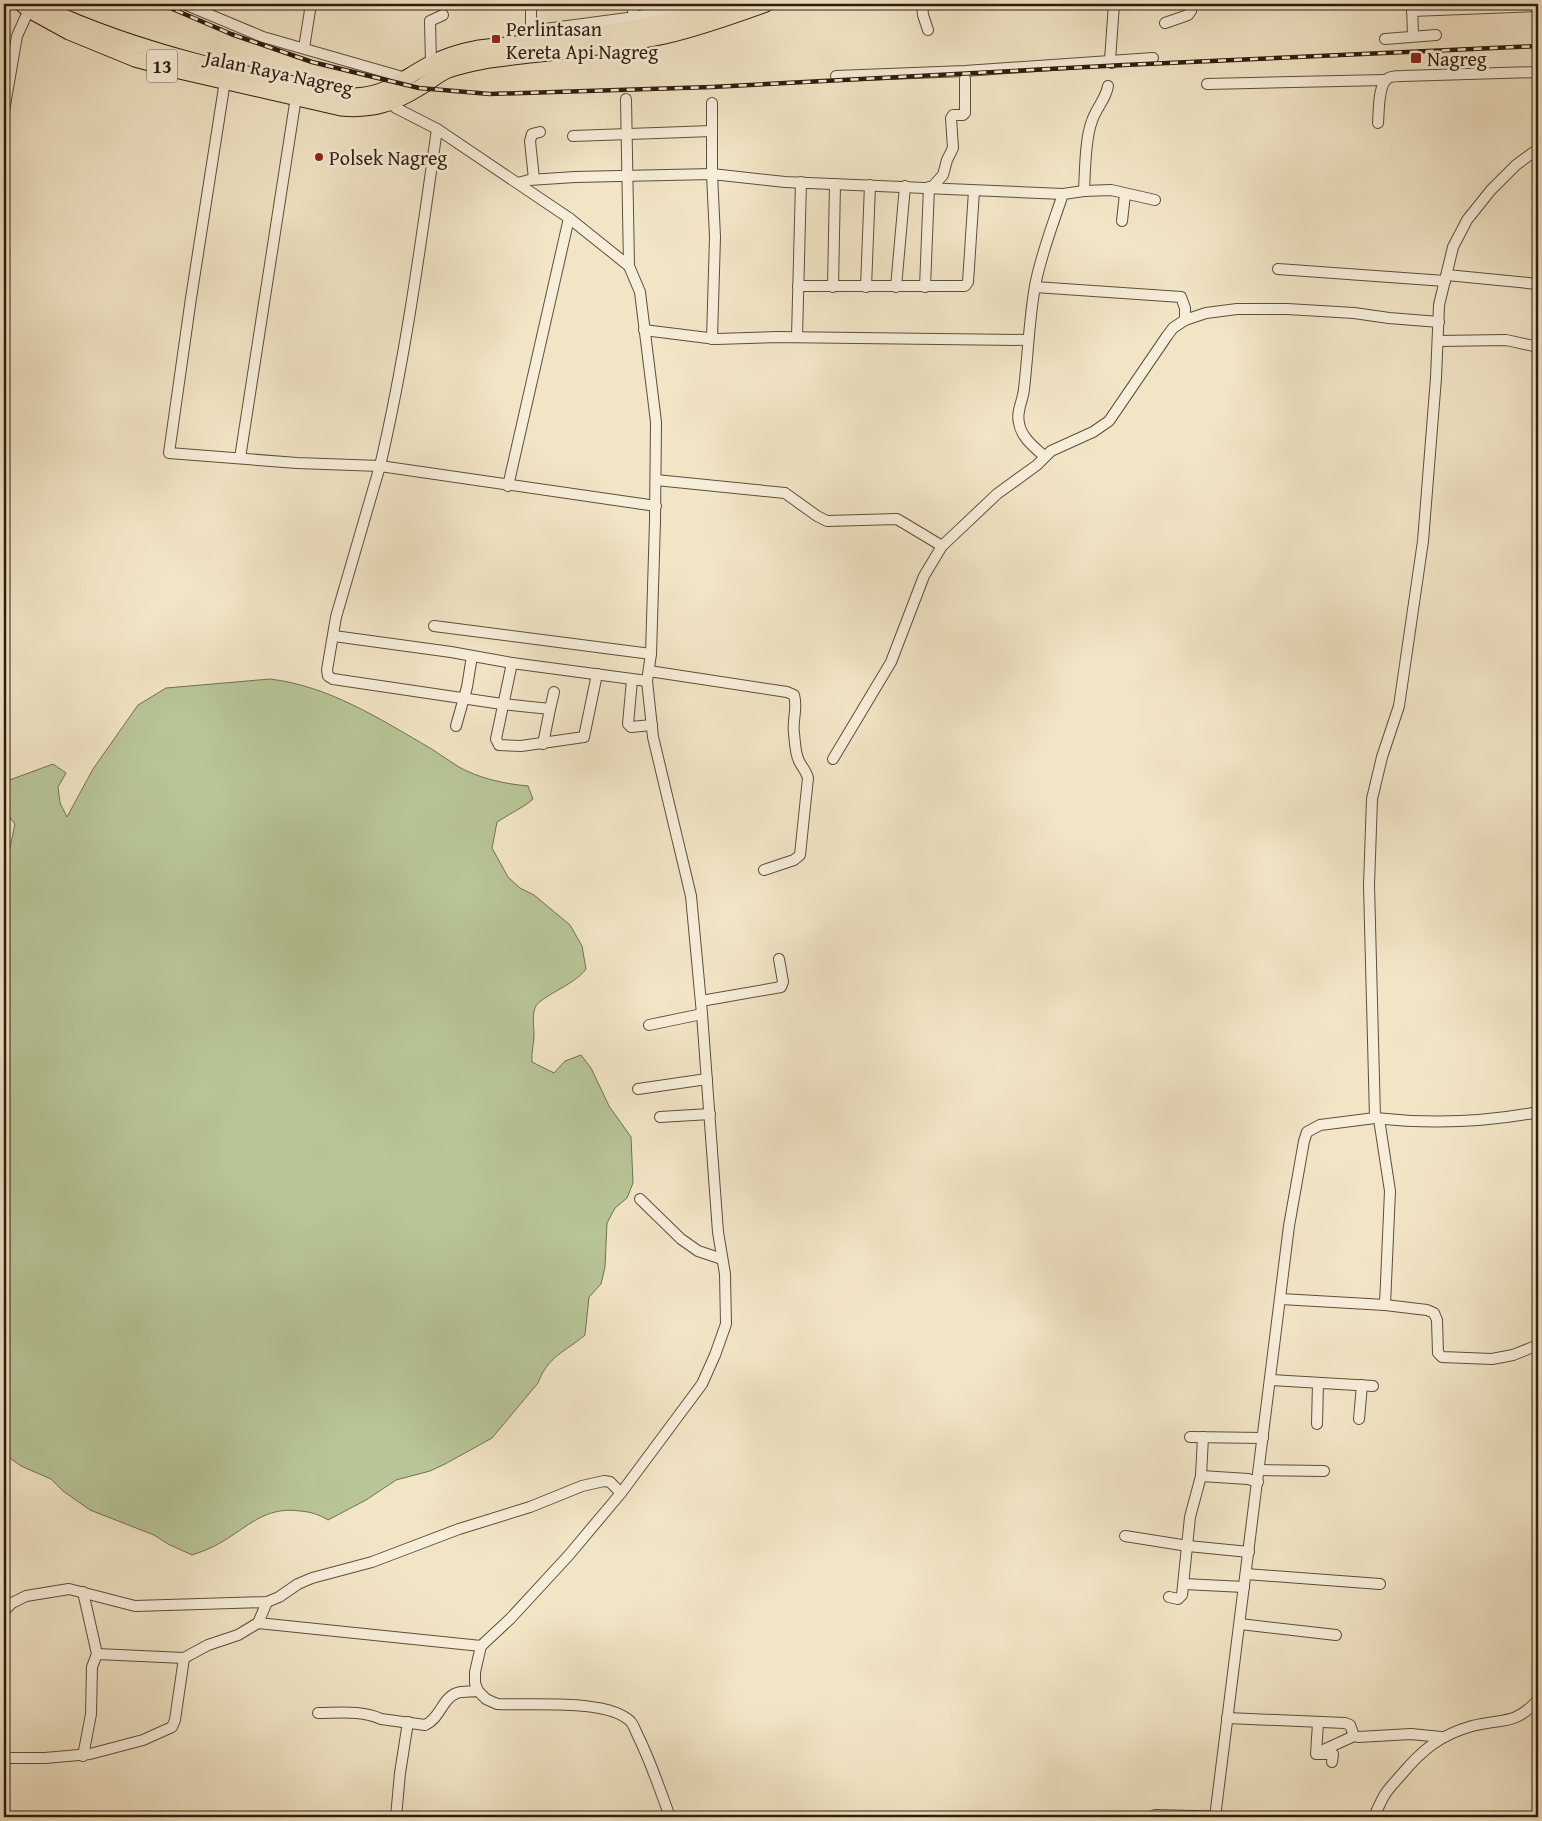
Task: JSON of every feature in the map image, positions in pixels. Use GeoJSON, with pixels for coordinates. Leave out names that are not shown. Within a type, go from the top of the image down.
{"type":"FeatureCollection","features":[{"type":"Feature","properties":{"kind":"highway","name":"Jalan Raya Nagreg"},"geometry":{"type":"LineString","coordinates":[[29,5],[69,32],[135,59],[296,98],[349,108],[377,107],[406,78],[449,55],[531,36],[666,22],[731,4]]}},
{"type":"Feature","properties":{"kind":"highway","name":"Jalan Raya Nagreg"},"geometry":{"type":"LineString","coordinates":[[29,5],[168,55],[352,96],[386,98],[419,88],[448,70],[462,66],[484,61],[620,44],[664,36],[766,4]]}},
{"type":"Feature","properties":{"kind":"street"},"geometry":{"type":"LineString","coordinates":[[184,4],[263,37],[406,78]]}},
{"type":"Feature","properties":{"kind":"street"},"geometry":{"type":"LineString","coordinates":[[304,48],[311,4]]}},
{"type":"Feature","properties":{"kind":"street"},"geometry":{"type":"LineString","coordinates":[[531,4],[531,36],[635,17],[693,4]]}},
{"type":"Feature","properties":{"kind":"street"},"geometry":{"type":"LineString","coordinates":[[630,4],[635,17]]}},
{"type":"Feature","properties":{"kind":"street"},"geometry":{"type":"LineString","coordinates":[[922,4],[928,30]]}},
{"type":"Feature","properties":{"kind":"street"},"geometry":{"type":"LineString","coordinates":[[1111,62],[1114,4]]}},
{"type":"Feature","properties":{"kind":"street"},"geometry":{"type":"LineString","coordinates":[[1165,23],[1188,15],[1192,11],[1191,4]]}},
{"type":"Feature","properties":{"kind":"street"},"geometry":{"type":"LineString","coordinates":[[4,111],[16,36],[29,5]]}},
{"type":"Feature","properties":{"kind":"street"},"geometry":{"type":"LineString","coordinates":[[1413,36],[1412,7],[1538,6]]}},
{"type":"Feature","properties":{"kind":"street"},"geometry":{"type":"LineString","coordinates":[[431,63],[430,21],[443,15]]}},
{"type":"Feature","properties":{"kind":"street"},"geometry":{"type":"LineString","coordinates":[[1385,39],[1436,35]]}},
{"type":"Feature","properties":{"kind":"street"},"geometry":{"type":"LineString","coordinates":[[836,76],[965,74],[1153,58]]}},
{"type":"Feature","properties":{"kind":"street"},"geometry":{"type":"LineString","coordinates":[[1207,84],[1385,80],[1402,76],[1538,72]]}},
{"type":"Feature","properties":{"kind":"street"},"geometry":{"type":"LineString","coordinates":[[925,287],[931,187],[943,174],[953,148],[951,118],[953,115],[963,115],[965,113],[965,74]]}},
{"type":"Feature","properties":{"kind":"street"},"geometry":{"type":"LineString","coordinates":[[1378,123],[1380,92],[1385,80]]}},
{"type":"Feature","properties":{"kind":"street"},"geometry":{"type":"LineString","coordinates":[[225,81],[191,298],[170,453],[380,466],[656,506]]}},
{"type":"Feature","properties":{"kind":"street"},"geometry":{"type":"LineString","coordinates":[[1084,191],[1089,130],[1092,119],[1107,93],[1108,86]]}},
{"type":"Feature","properties":{"kind":"street"},"geometry":{"type":"LineString","coordinates":[[240,458],[296,98]]}},
{"type":"Feature","properties":{"kind":"street"},"geometry":{"type":"LineString","coordinates":[[386,98],[437,129],[569,218],[629,266]]}},
{"type":"Feature","properties":{"kind":"street"},"geometry":{"type":"LineString","coordinates":[[626,99],[629,266],[640,292],[656,422],[656,506],[651,654],[648,676],[654,736],[690,896],[701,1001],[718,1232],[725,1274],[726,1324],[715,1356],[702,1384],[621,1493],[569,1556],[510,1619],[481,1646],[475,1672],[475,1683],[486,1699],[497,1704],[577,1705],[604,1708],[620,1715],[631,1723],[646,1752],[670,1817]]}},
{"type":"Feature","properties":{"kind":"street"},"geometry":{"type":"LineString","coordinates":[[712,103],[712,174],[715,237],[712,338]]}},
{"type":"Feature","properties":{"kind":"street"},"geometry":{"type":"LineString","coordinates":[[437,129],[418,268],[399,372],[380,466],[336,617],[327,670],[328,676],[333,679],[502,704],[550,709]]}},
{"type":"Feature","properties":{"kind":"street"},"geometry":{"type":"LineString","coordinates":[[573,136],[712,131]]}},
{"type":"Feature","properties":{"kind":"street"},"geometry":{"type":"LineString","coordinates":[[534,180],[530,140],[532,134],[540,132]]}},
{"type":"Feature","properties":{"kind":"street"},"geometry":{"type":"LineString","coordinates":[[1385,1305],[1390,1191],[1377,1119],[1369,885],[1372,799],[1382,757],[1399,706],[1423,541],[1438,341],[1438,305],[1454,247],[1466,220],[1491,190],[1516,165],[1538,149]]}},
{"type":"Feature","properties":{"kind":"street"},"geometry":{"type":"LineString","coordinates":[[518,183],[534,180],[627,175],[712,174],[801,182],[931,187],[974,191],[1063,194],[1111,190],[1155,200]]}},
{"type":"Feature","properties":{"kind":"street"},"geometry":{"type":"LineString","coordinates":[[797,337],[801,182]]}},
{"type":"Feature","properties":{"kind":"street"},"geometry":{"type":"LineString","coordinates":[[833,287],[835,184]]}},
{"type":"Feature","properties":{"kind":"street"},"geometry":{"type":"LineString","coordinates":[[866,287],[870,185]]}},
{"type":"Feature","properties":{"kind":"street"},"geometry":{"type":"LineString","coordinates":[[896,287],[905,186]]}},
{"type":"Feature","properties":{"kind":"street"},"geometry":{"type":"LineString","coordinates":[[798,286],[963,287],[967,284],[974,191]]}},
{"type":"Feature","properties":{"kind":"street"},"geometry":{"type":"LineString","coordinates":[[1044,456],[1026,439],[1018,422],[1018,413],[1024,391],[1027,340],[1035,287],[1063,194]]}},
{"type":"Feature","properties":{"kind":"street"},"geometry":{"type":"LineString","coordinates":[[1122,221],[1125,194]]}},
{"type":"Feature","properties":{"kind":"street"},"geometry":{"type":"LineString","coordinates":[[508,486],[569,218]]}},
{"type":"Feature","properties":{"kind":"street"},"geometry":{"type":"LineString","coordinates":[[1278,269],[1538,284]]}},
{"type":"Feature","properties":{"kind":"street"},"geometry":{"type":"LineString","coordinates":[[1035,287],[1181,297],[1185,308],[1185,320]]}},
{"type":"Feature","properties":{"kind":"street"},"geometry":{"type":"LineString","coordinates":[[833,759],[890,662],[924,576],[942,546],[997,494],[1037,465],[1044,456],[1060,446],[1093,432],[1109,421],[1173,328],[1185,320],[1206,313],[1238,309],[1354,313],[1439,322]]}},
{"type":"Feature","properties":{"kind":"street"},"geometry":{"type":"LineString","coordinates":[[644,330],[712,338],[797,337],[1027,340]]}},
{"type":"Feature","properties":{"kind":"street"},"geometry":{"type":"LineString","coordinates":[[1438,341],[1506,340],[1538,347]]}},
{"type":"Feature","properties":{"kind":"street"},"geometry":{"type":"LineString","coordinates":[[656,480],[785,493],[827,521],[897,519],[942,546]]}},
{"type":"Feature","properties":{"kind":"street"},"geometry":{"type":"LineString","coordinates":[[434,626],[651,654]]}},
{"type":"Feature","properties":{"kind":"street"},"geometry":{"type":"LineString","coordinates":[[334,636],[632,680],[648,676],[787,692],[794,695],[797,703],[793,726],[795,743],[799,761],[806,771],[808,778],[800,855],[794,860],[764,870]]}},
{"type":"Feature","properties":{"kind":"street"},"geometry":{"type":"LineString","coordinates":[[456,726],[472,656]]}},
{"type":"Feature","properties":{"kind":"street"},"geometry":{"type":"LineString","coordinates":[[512,663],[496,739],[498,745],[521,746],[543,744],[584,737],[586,735],[597,674]]}},
{"type":"Feature","properties":{"kind":"street"},"geometry":{"type":"LineString","coordinates":[[632,680],[628,724],[631,727],[652,724]]}},
{"type":"Feature","properties":{"kind":"street"},"geometry":{"type":"LineString","coordinates":[[543,744],[554,692]]}},
{"type":"Feature","properties":{"kind":"street"},"geometry":{"type":"LineString","coordinates":[[701,1001],[781,987],[784,982],[779,959]]}},
{"type":"Feature","properties":{"kind":"street"},"geometry":{"type":"LineString","coordinates":[[649,1025],[702,1014]]}},
{"type":"Feature","properties":{"kind":"street"},"geometry":{"type":"LineString","coordinates":[[638,1089],[707,1079]]}},
{"type":"Feature","properties":{"kind":"street"},"geometry":{"type":"LineString","coordinates":[[1215,1817],[1289,1226],[1307,1132],[1320,1125],[1377,1119],[1437,1122],[1520,1116],[1538,1112]]}},
{"type":"Feature","properties":{"kind":"street"},"geometry":{"type":"LineString","coordinates":[[660,1117],[710,1114]]}},
{"type":"Feature","properties":{"kind":"street"},"geometry":{"type":"LineString","coordinates":[[640,1200],[698,1251],[722,1259]]}},
{"type":"Feature","properties":{"kind":"street"},"geometry":{"type":"LineString","coordinates":[[1280,1299],[1385,1305],[1434,1312],[1437,1320],[1438,1353],[1442,1357],[1492,1359],[1513,1356],[1538,1345]]}},
{"type":"Feature","properties":{"kind":"street"},"geometry":{"type":"LineString","coordinates":[[1271,1380],[1373,1386]]}},
{"type":"Feature","properties":{"kind":"street"},"geometry":{"type":"LineString","coordinates":[[1317,1424],[1318,1383]]}},
{"type":"Feature","properties":{"kind":"street"},"geometry":{"type":"LineString","coordinates":[[1359,1419],[1362,1385]]}},
{"type":"Feature","properties":{"kind":"street"},"geometry":{"type":"LineString","coordinates":[[1190,1437],[1263,1438]]}},
{"type":"Feature","properties":{"kind":"street"},"geometry":{"type":"LineString","coordinates":[[1169,1598],[1180,1598],[1184,1584],[1190,1517],[1201,1476],[1204,1437]]}},
{"type":"Feature","properties":{"kind":"street"},"geometry":{"type":"LineString","coordinates":[[1259,1470],[1324,1471]]}},
{"type":"Feature","properties":{"kind":"street"},"geometry":{"type":"LineString","coordinates":[[1201,1476],[1248,1479],[1258,1482]]}},
{"type":"Feature","properties":{"kind":"street"},"geometry":{"type":"LineString","coordinates":[[4,1611],[12,1603],[26,1596],[69,1589],[135,1606],[267,1602],[312,1578],[372,1562],[459,1529],[530,1507],[582,1486],[604,1481],[610,1482],[621,1493]]}},
{"type":"Feature","properties":{"kind":"street"},"geometry":{"type":"LineString","coordinates":[[1538,1503],[1538,1530]]}},
{"type":"Feature","properties":{"kind":"street"},"geometry":{"type":"LineString","coordinates":[[1126,1536],[1188,1546],[1249,1552]]}},
{"type":"Feature","properties":{"kind":"street"},"geometry":{"type":"LineString","coordinates":[[1246,1574],[1380,1584]]}},
{"type":"Feature","properties":{"kind":"street"},"geometry":{"type":"LineString","coordinates":[[1184,1584],[1244,1587]]}},
{"type":"Feature","properties":{"kind":"street"},"geometry":{"type":"LineString","coordinates":[[83,1592],[97,1654],[92,1667],[91,1714],[83,1756]]}},
{"type":"Feature","properties":{"kind":"street"},"geometry":{"type":"LineString","coordinates":[[97,1654],[184,1658],[208,1645],[238,1635],[258,1623],[267,1602]]}},
{"type":"Feature","properties":{"kind":"street"},"geometry":{"type":"LineString","coordinates":[[258,1623],[481,1646]]}},
{"type":"Feature","properties":{"kind":"street"},"geometry":{"type":"LineString","coordinates":[[1240,1624],[1336,1635]]}},
{"type":"Feature","properties":{"kind":"street"},"geometry":{"type":"LineString","coordinates":[[4,1758],[83,1756],[143,1740],[172,1727],[175,1720],[184,1658]]}},
{"type":"Feature","properties":{"kind":"street"},"geometry":{"type":"LineString","coordinates":[[318,1713],[360,1713],[381,1719],[420,1725],[428,1724],[450,1697],[458,1692],[478,1690]]}},
{"type":"Feature","properties":{"kind":"street"},"geometry":{"type":"LineString","coordinates":[[1374,1817],[1384,1795],[1412,1762],[1441,1737],[1471,1726],[1507,1721],[1537,1705]]}},
{"type":"Feature","properties":{"kind":"street"},"geometry":{"type":"LineString","coordinates":[[1227,1718],[1349,1724],[1354,1736]]}},
{"type":"Feature","properties":{"kind":"street"},"geometry":{"type":"LineString","coordinates":[[396,1817],[400,1773],[408,1722]]}},
{"type":"Feature","properties":{"kind":"street"},"geometry":{"type":"LineString","coordinates":[[1316,1754],[1318,1723]]}},
{"type":"Feature","properties":{"kind":"street"},"geometry":{"type":"LineString","coordinates":[[1316,1754],[1354,1736],[1411,1734],[1441,1737]]}},
{"type":"Feature","properties":{"kind":"street"},"geometry":{"type":"LineString","coordinates":[[1316,1754],[1333,1754],[1332,1762]]}},
{"type":"Feature","properties":{"kind":"street"},"geometry":{"type":"LineString","coordinates":[[1155,1815],[1234,1817]]}},
{"type":"Feature","properties":{"kind":"green space"},"geometry":{"type":"Polygon","coordinates":[[[270,679],[313,689],[353,705],[434,750],[459,767],[475,774],[501,782],[528,786],[533,799],[497,822],[492,848],[508,877],[520,888],[534,895],[570,925],[582,946],[586,969],[581,975],[543,1000],[535,1008],[532,1062],[554,1073],[565,1061],[581,1055],[591,1068],[609,1106],[631,1137],[633,1183],[627,1198],[615,1208],[607,1223],[605,1267],[601,1284],[589,1297],[585,1335],[552,1360],[538,1383],[492,1438],[430,1471],[396,1480],[366,1500],[328,1520],[308,1512],[288,1510],[277,1512],[257,1519],[214,1547],[192,1555],[154,1535],[90,1510],[63,1491],[51,1479],[21,1466],[7,1456],[4,1451],[4,864],[7,861],[15,824],[4,810],[4,782],[53,764],[66,773],[58,787],[60,803],[67,817],[93,769],[138,705],[166,688],[270,679]]]}},
{"type":"Feature","properties":{"kind":"railway"},"geometry":{"type":"LineString","coordinates":[[161,4],[231,34],[312,62],[419,88],[490,94],[712,87],[1124,65],[1538,46]]}},
{"type":"Feature","properties":{"kind":"place","name":"Perlintasan Kereta Api Nagreg"},"geometry":{"type":"Point","coordinates":[496,39]}},
{"type":"Feature","properties":{"kind":"place","name":"Nagreg"},"geometry":{"type":"Point","coordinates":[1416,58]}},
{"type":"Feature","properties":{"kind":"place","name":"Polsek Nagreg"},"geometry":{"type":"Point","coordinates":[319,157]}}]}
